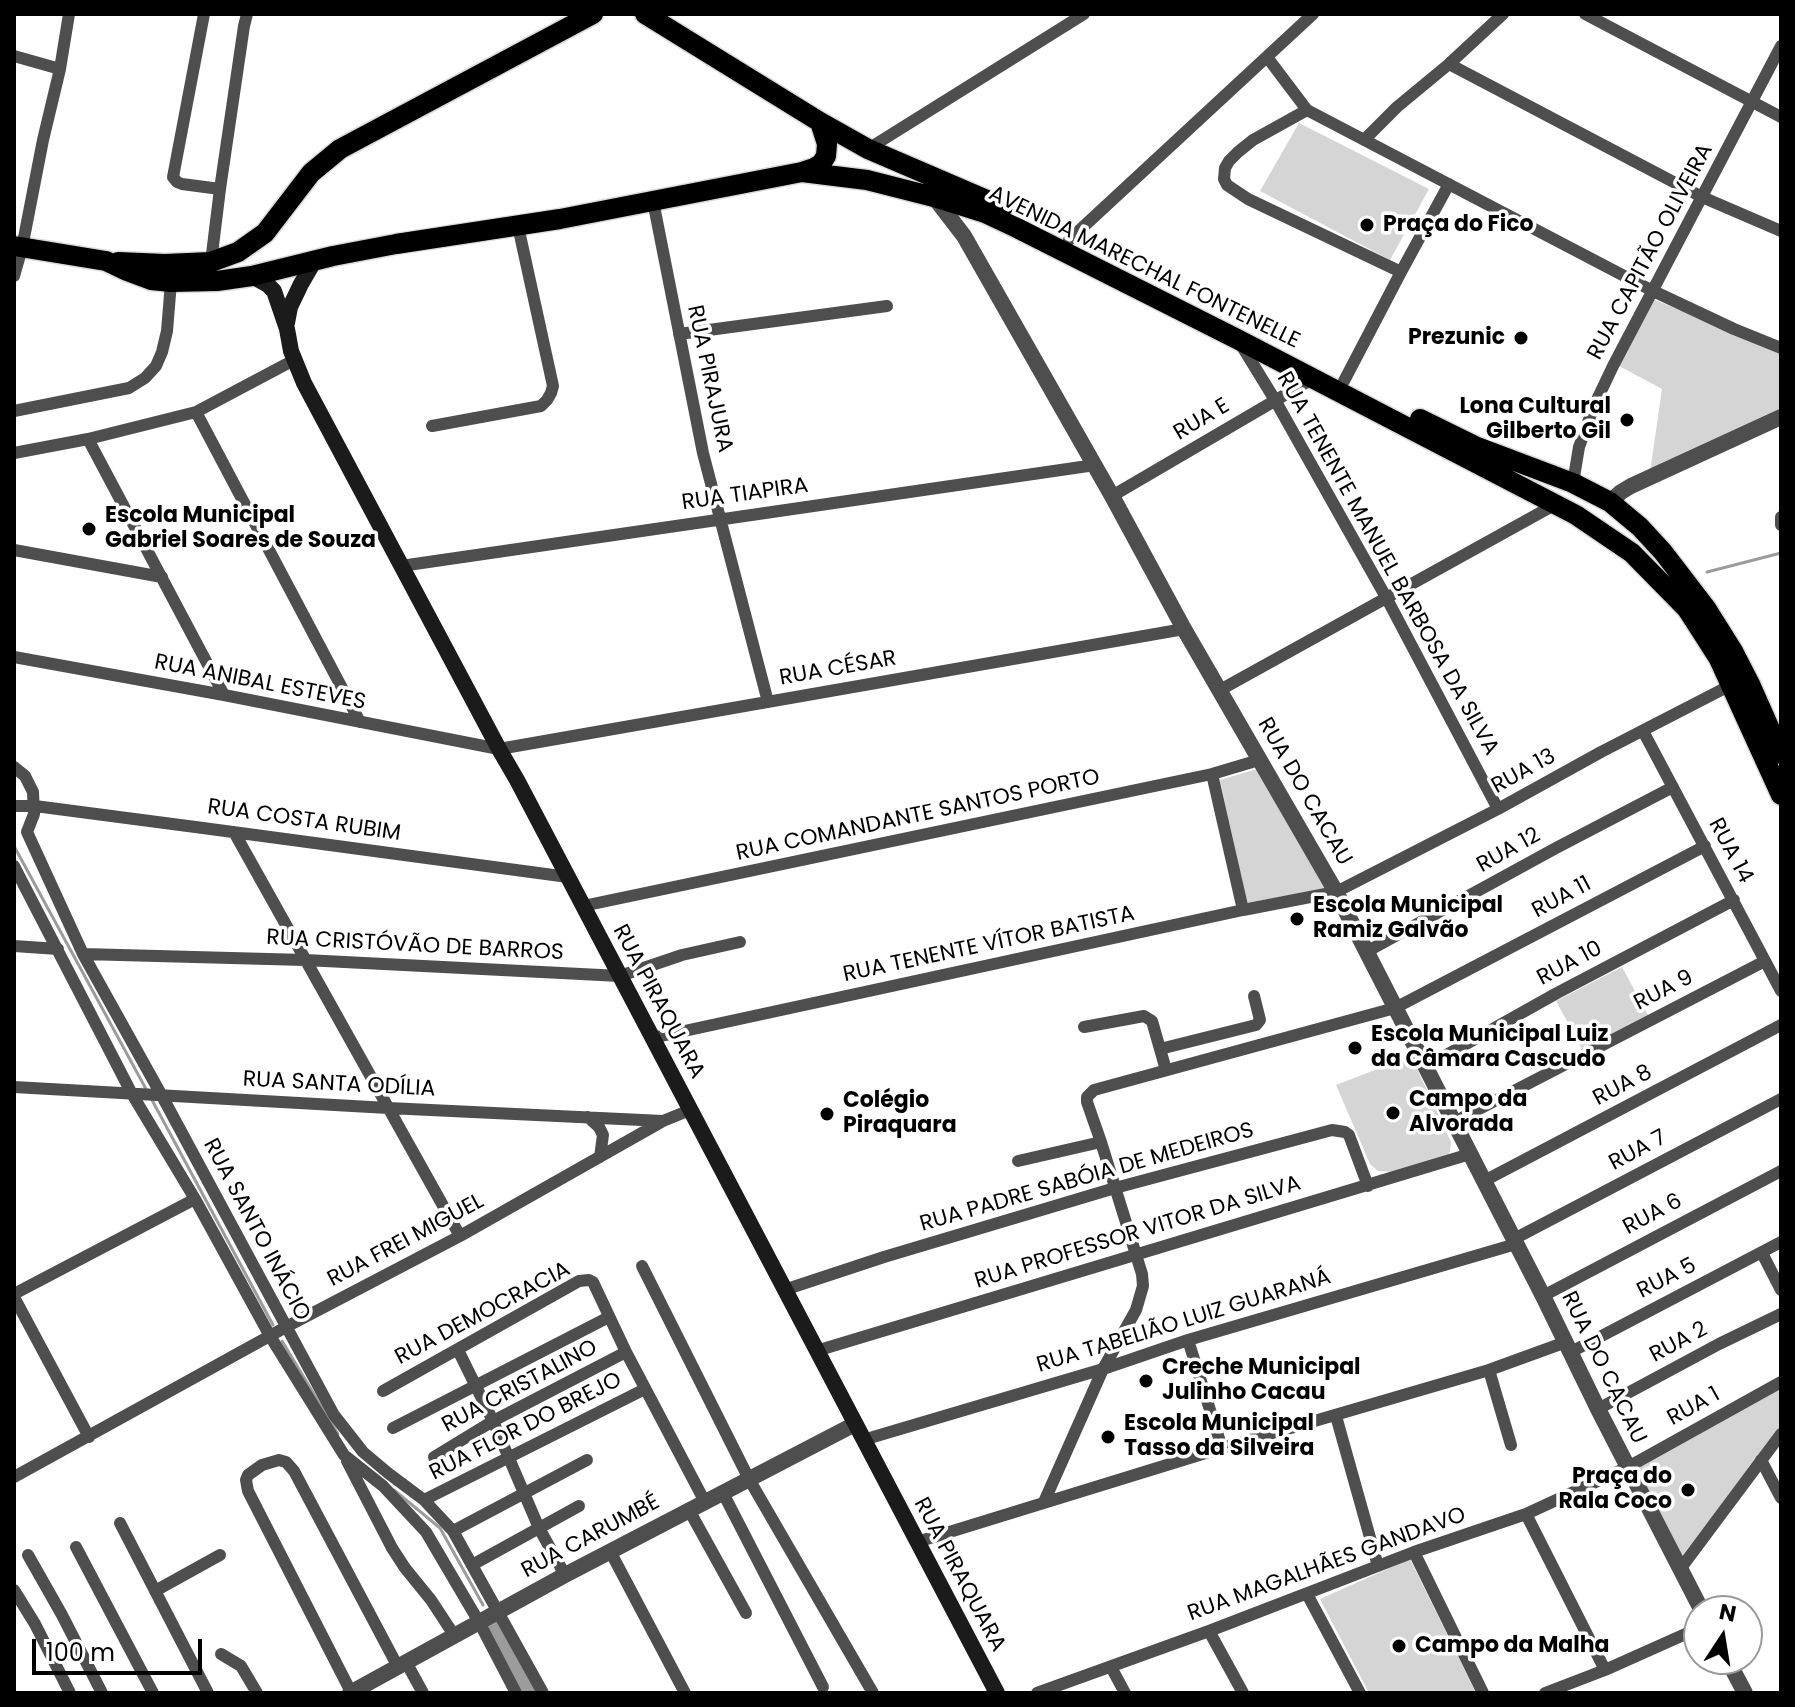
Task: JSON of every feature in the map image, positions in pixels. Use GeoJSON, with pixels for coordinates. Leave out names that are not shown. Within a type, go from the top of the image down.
{"type":"FeatureCollection","features":[{"type":"Feature","properties":{"kind":"main road","name":"AVENIDA MARECHAL FONTENELLE"},"geometry":{"type":"LineString","coordinates":[[645,14],[868,149],[1005,208],[1475,446],[1573,483],[1610,502],[1650,538],[1706,608],[1775,723],[1781,754]]}},
{"type":"Feature","properties":{"kind":"main road"},"geometry":{"type":"LineString","coordinates":[[106,261],[140,276],[171,282],[218,267],[265,233],[311,173],[340,149],[588,15]]}},
{"type":"Feature","properties":{"kind":"main road"},"geometry":{"type":"LineString","coordinates":[[802,172],[821,164],[826,156],[827,144],[820,122]]}},
{"type":"Feature","properties":{"kind":"main road"},"geometry":{"type":"LineString","coordinates":[[856,178],[852,172],[853,159],[856,154],[868,149]]}},
{"type":"Feature","properties":{"kind":"main road","name":"AVENIDA MARECHAL FONTENELLE"},"geometry":{"type":"LineString","coordinates":[[218,267],[248,277],[396,244],[518,226],[802,172],[856,178],[985,213],[1556,504],[1632,553],[1687,609],[1719,659],[1781,795]]}},
{"type":"Feature","properties":{"kind":"main road"},"geometry":{"type":"LineString","coordinates":[[18,247],[106,261],[218,267]]}},
{"type":"Feature","properties":{"kind":"main road","name":"RUA PIRAQUARA"},"geometry":{"type":"LineString","coordinates":[[287,329],[290,307],[315,260]]}},
{"type":"Feature","properties":{"kind":"main road","name":"RUA PIRAQUARA"},"geometry":{"type":"LineString","coordinates":[[248,277],[268,285],[274,291],[304,383],[517,780],[997,1693]]}},
{"type":"Feature","properties":{"kind":"main road"},"geometry":{"type":"LineString","coordinates":[[1610,502],[1605,511],[1606,525],[1632,553]]}},
{"type":"Feature","properties":{"kind":"street"},"geometry":{"type":"LineString","coordinates":[[14,276],[60,69],[69,14]]}},
{"type":"Feature","properties":{"kind":"street"},"geometry":{"type":"LineString","coordinates":[[204,14],[173,177],[182,184],[220,189]]}},
{"type":"Feature","properties":{"kind":"street"},"geometry":{"type":"LineString","coordinates":[[218,267],[220,189],[247,14]]}},
{"type":"Feature","properties":{"kind":"street"},"geometry":{"type":"LineString","coordinates":[[868,149],[1084,14]]}},
{"type":"Feature","properties":{"kind":"street"},"geometry":{"type":"LineString","coordinates":[[1069,240],[1313,14]]}},
{"type":"Feature","properties":{"kind":"street"},"geometry":{"type":"LineString","coordinates":[[1364,140],[1503,14]]}},
{"type":"Feature","properties":{"kind":"street"},"geometry":{"type":"LineString","coordinates":[[1585,14],[1781,117]]}},
{"type":"Feature","properties":{"kind":"street","name":"RUA CAPITÃO OLIVEIRA"},"geometry":{"type":"LineString","coordinates":[[1573,483],[1579,447],[1594,406],[1651,290],[1781,46]]}},
{"type":"Feature","properties":{"kind":"street"},"geometry":{"type":"LineString","coordinates":[[14,56],[60,69]]}},
{"type":"Feature","properties":{"kind":"street"},"geometry":{"type":"LineString","coordinates":[[1267,57],[1307,110],[1651,290],[1781,348]]}},
{"type":"Feature","properties":{"kind":"street"},"geometry":{"type":"LineString","coordinates":[[1449,64],[1702,197],[1781,231]]}},
{"type":"Feature","properties":{"kind":"street"},"geometry":{"type":"LineString","coordinates":[[1307,110],[1253,140],[1238,152],[1225,168],[1224,179],[1233,190],[1248,199],[1401,272]]}},
{"type":"Feature","properties":{"kind":"street"},"geometry":{"type":"LineString","coordinates":[[1344,381],[1449,184]]}},
{"type":"Feature","properties":{"kind":"street","name":"RUA DO CACAU"},"geometry":{"type":"LineString","coordinates":[[934,197],[964,236],[1095,465],[1184,629],[1336,892],[1694,1595]]}},
{"type":"Feature","properties":{"kind":"street","name":"RUA PIRAJURA"},"geometry":{"type":"LineString","coordinates":[[653,201],[703,453],[768,702]]}},
{"type":"Feature","properties":{"kind":"street"},"geometry":{"type":"LineString","coordinates":[[964,236],[969,224],[985,213]]}},
{"type":"Feature","properties":{"kind":"street"},"geometry":{"type":"LineString","coordinates":[[432,426],[541,406],[551,393],[553,386],[518,226]]}},
{"type":"Feature","properties":{"kind":"street"},"geometry":{"type":"LineString","coordinates":[[14,411],[129,388],[145,378],[156,366],[162,352],[171,282]]}},
{"type":"Feature","properties":{"kind":"street"},"geometry":{"type":"LineString","coordinates":[[679,334],[887,306]]}},
{"type":"Feature","properties":{"kind":"street","name":"RUA TENENTE MANUEL BARBOSA DA SILVA"},"geometry":{"type":"LineString","coordinates":[[1239,340],[1387,599],[1498,809]]}},
{"type":"Feature","properties":{"kind":"street"},"geometry":{"type":"LineString","coordinates":[[14,453],[88,439],[196,412],[294,360]]}},
{"type":"Feature","properties":{"kind":"street","name":"RUA E"},"geometry":{"type":"LineString","coordinates":[[1112,496],[1312,379]]}},
{"type":"Feature","properties":{"kind":"street"},"geometry":{"type":"LineString","coordinates":[[196,412],[360,722]]}},
{"type":"Feature","properties":{"kind":"street"},"geometry":{"type":"LineString","coordinates":[[1610,502],[1631,486],[1781,417]]}},
{"type":"Feature","properties":{"kind":"street"},"geometry":{"type":"LineString","coordinates":[[88,439],[224,695]]}},
{"type":"Feature","properties":{"kind":"street","name":"RUA TIAPIRA"},"geometry":{"type":"LineString","coordinates":[[401,566],[1095,465]]}},
{"type":"Feature","properties":{"kind":"street"},"geometry":{"type":"LineString","coordinates":[[1220,690],[1556,504]]}},
{"type":"Feature","properties":{"kind":"street"},"geometry":{"type":"LineString","coordinates":[[1781,517],[1781,525]]}},
{"type":"Feature","properties":{"kind":"street"},"geometry":{"type":"LineString","coordinates":[[14,550],[162,577]]}},
{"type":"Feature","properties":{"kind":"street","name":"RUA CÉSAR"},"geometry":{"type":"LineString","coordinates":[[499,749],[1184,629]]}},
{"type":"Feature","properties":{"kind":"street","name":"RUA ANIBAL ESTEVES"},"geometry":{"type":"LineString","coordinates":[[14,657],[499,749]]}},
{"type":"Feature","properties":{"kind":"street","name":"RUA 13"},"geometry":{"type":"LineString","coordinates":[[1336,892],[1731,685]]}},
{"type":"Feature","properties":{"kind":"street","name":"RUA 14"},"geometry":{"type":"LineString","coordinates":[[1643,731],[1781,991]]}},
{"type":"Feature","properties":{"kind":"street","name":"RUA COMANDANTE SANTOS PORTO"},"geometry":{"type":"LineString","coordinates":[[583,906],[1212,774],[1259,760]]}},
{"type":"Feature","properties":{"kind":"street"},"geometry":{"type":"LineString","coordinates":[[14,767],[25,776],[33,792],[35,806],[31,823],[21,835]]}},
{"type":"Feature","properties":{"kind":"street"},"geometry":{"type":"LineString","coordinates":[[1212,774],[1243,910]]}},
{"type":"Feature","properties":{"kind":"street","name":"RUA 12"},"geometry":{"type":"LineString","coordinates":[[1366,952],[1673,787]]}},
{"type":"Feature","properties":{"kind":"street","name":"RUA COSTA RUBIM"},"geometry":{"type":"LineString","coordinates":[[14,806],[35,806],[568,877]]}},
{"type":"Feature","properties":{"kind":"street"},"geometry":{"type":"LineString","coordinates":[[234,832],[460,1236]]}},
{"type":"Feature","properties":{"kind":"street","name":"RUA SANTO INÁCIO"},"geometry":{"type":"LineString","coordinates":[[21,835],[83,954],[195,1199],[278,1332],[348,1435],[363,1452],[424,1500],[453,1531],[472,1565],[488,1617]]}},
{"type":"Feature","properties":{"kind":"street","name":"RUA 11"},"geometry":{"type":"LineString","coordinates":[[1101,1142],[1087,1102],[1094,1090],[1395,1008],[1705,846]]}},
{"type":"Feature","properties":{"kind":"street","name":"RUA SANTO INÁCIO"},"geometry":{"type":"LineString","coordinates":[[14,866],[58,949],[147,1095],[344,1455],[383,1486],[426,1532],[488,1617]]}},
{"type":"Feature","properties":{"kind":"street","name":"RUA TENENTE VÍTOR BATISTA"},"geometry":{"type":"LineString","coordinates":[[652,1038],[1336,892]]}},
{"type":"Feature","properties":{"kind":"street","name":"RUA 10"},"geometry":{"type":"LineString","coordinates":[[1425,1067],[1734,900]]}},
{"type":"Feature","properties":{"kind":"street","name":"RUA CRISTÓVÃO DE BARROS"},"geometry":{"type":"LineString","coordinates":[[83,954],[305,960],[620,976],[682,955],[740,942]]}},
{"type":"Feature","properties":{"kind":"street"},"geometry":{"type":"LineString","coordinates":[[14,946],[58,949]]}},
{"type":"Feature","properties":{"kind":"street","name":"RUA 9"},"geometry":{"type":"LineString","coordinates":[[1454,1122],[1765,961]]}},
{"type":"Feature","properties":{"kind":"street"},"geometry":{"type":"LineString","coordinates":[[1160,1049],[1256,1025],[1260,1020],[1254,996]]}},
{"type":"Feature","properties":{"kind":"street"},"geometry":{"type":"LineString","coordinates":[[1084,1027],[1144,1016],[1152,1021],[1166,1070]]}},
{"type":"Feature","properties":{"kind":"street","name":"RUA 8"},"geometry":{"type":"LineString","coordinates":[[1484,1181],[1781,1025]]}},
{"type":"Feature","properties":{"kind":"street","name":"RUA SANTA ODÍLIA"},"geometry":{"type":"LineString","coordinates":[[14,1087],[663,1121]]}},
{"type":"Feature","properties":{"kind":"street","name":"RUA 7"},"geometry":{"type":"LineString","coordinates":[[1515,1241],[1781,1099]]}},
{"type":"Feature","properties":{"kind":"street","name":"RUA FREI MIGUEL"},"geometry":{"type":"LineString","coordinates":[[14,1477],[460,1236],[663,1121],[690,1110]]}},
{"type":"Feature","properties":{"kind":"street"},"geometry":{"type":"LineString","coordinates":[[588,1117],[603,1135],[600,1157]]}},
{"type":"Feature","properties":{"kind":"street","name":"RUA PADRE SABÓIA DE MEDEIROS"},"geometry":{"type":"LineString","coordinates":[[784,1290],[1115,1188],[1332,1130],[1349,1135],[1368,1186]]}},
{"type":"Feature","properties":{"kind":"street"},"geometry":{"type":"LineString","coordinates":[[1018,1161],[1101,1142],[1143,1286],[1136,1310],[1103,1369],[1044,1502]]}},
{"type":"Feature","properties":{"kind":"street","name":"RUA PROFESSOR VITOR DA SILVA"},"geometry":{"type":"LineString","coordinates":[[816,1351],[1470,1154]]}},
{"type":"Feature","properties":{"kind":"street","name":"RUA 6"},"geometry":{"type":"LineString","coordinates":[[1543,1296],[1781,1171]]}},
{"type":"Feature","properties":{"kind":"street"},"geometry":{"type":"LineString","coordinates":[[89,1437],[14,1295],[195,1199]]}},
{"type":"Feature","properties":{"kind":"street","name":"RUA TABELIÃO LUIZ GUARANÁ"},"geometry":{"type":"LineString","coordinates":[[859,1432],[1103,1369],[1188,1340],[1515,1241]]}},
{"type":"Feature","properties":{"kind":"street","name":"RUA 5"},"geometry":{"type":"LineString","coordinates":[[917,1542],[1222,1448],[1569,1347],[1781,1242]]}},
{"type":"Feature","properties":{"kind":"street"},"geometry":{"type":"LineString","coordinates":[[1762,1253],[1781,1290]]}},
{"type":"Feature","properties":{"kind":"street"},"geometry":{"type":"LineString","coordinates":[[642,1266],[749,1479],[873,1693]]}},
{"type":"Feature","properties":{"kind":"street","name":"RUA DEMOCRACIA"},"geometry":{"type":"LineString","coordinates":[[383,1391],[579,1281],[593,1282],[609,1317]]}},
{"type":"Feature","properties":{"kind":"street","name":"RUA 2"},"geometry":{"type":"LineString","coordinates":[[1598,1409],[1781,1314]]}},
{"type":"Feature","properties":{"kind":"street"},"geometry":{"type":"LineString","coordinates":[[393,1428],[609,1317],[705,1502]]}},
{"type":"Feature","properties":{"kind":"street"},"geometry":{"type":"LineString","coordinates":[[1188,1340],[1222,1448]]}},
{"type":"Feature","properties":{"kind":"street"},"geometry":{"type":"LineString","coordinates":[[458,1350],[493,1421],[539,1528],[565,1575]]}},
{"type":"Feature","properties":{"kind":"street","name":"RUA CRISTALINO"},"geometry":{"type":"LineString","coordinates":[[434,1457],[493,1421],[626,1352]]}},
{"type":"Feature","properties":{"kind":"street"},"geometry":{"type":"LineString","coordinates":[[1489,1370],[1511,1445]]}},
{"type":"Feature","properties":{"kind":"street","name":"RUA 1"},"geometry":{"type":"LineString","coordinates":[[1628,1467],[1781,1382]]}},
{"type":"Feature","properties":{"kind":"street","name":"RUA FLOR DO BREJO"},"geometry":{"type":"LineString","coordinates":[[424,1500],[645,1389]]}},
{"type":"Feature","properties":{"kind":"street"},"geometry":{"type":"LineString","coordinates":[[1336,1416],[1378,1566]]}},
{"type":"Feature","properties":{"kind":"street","name":"RUA CARUMBÉ"},"geometry":{"type":"LineString","coordinates":[[351,1693],[565,1575],[749,1479],[859,1432]]}},
{"type":"Feature","properties":{"kind":"street"},"geometry":{"type":"LineString","coordinates":[[1681,1568],[1781,1434]]}},
{"type":"Feature","properties":{"kind":"street"},"geometry":{"type":"LineString","coordinates":[[344,1455],[392,1548],[454,1635]]}},
{"type":"Feature","properties":{"kind":"street"},"geometry":{"type":"LineString","coordinates":[[351,1693],[248,1491],[248,1475],[262,1465],[279,1460],[286,1462],[294,1471],[402,1665],[423,1693]]}},
{"type":"Feature","properties":{"kind":"street"},"geometry":{"type":"LineString","coordinates":[[453,1531],[587,1460]]}},
{"type":"Feature","properties":{"kind":"street"},"geometry":{"type":"LineString","coordinates":[[1761,1460],[1781,1498]]}},
{"type":"Feature","properties":{"kind":"street","name":"RUA MAGALHÃES GANDAVO"},"geometry":{"type":"LineString","coordinates":[[1037,1693],[1414,1552],[1526,1514],[1628,1467]]}},
{"type":"Feature","properties":{"kind":"street"},"geometry":{"type":"LineString","coordinates":[[723,1493],[823,1687]]}},
{"type":"Feature","properties":{"kind":"street"},"geometry":{"type":"LineString","coordinates":[[472,1565],[579,1506]]}},
{"type":"Feature","properties":{"kind":"street"},"geometry":{"type":"LineString","coordinates":[[689,1510],[746,1613]]}},
{"type":"Feature","properties":{"kind":"street"},"geometry":{"type":"LineString","coordinates":[[1526,1514],[1605,1670]]}},
{"type":"Feature","properties":{"kind":"street"},"geometry":{"type":"LineString","coordinates":[[120,1523],[208,1693]]}},
{"type":"Feature","properties":{"kind":"street"},"geometry":{"type":"LineString","coordinates":[[76,1547],[153,1693]]}},
{"type":"Feature","properties":{"kind":"street"},"geometry":{"type":"LineString","coordinates":[[610,1551],[685,1693]]}},
{"type":"Feature","properties":{"kind":"street"},"geometry":{"type":"LineString","coordinates":[[1414,1552],[1483,1693]]}},
{"type":"Feature","properties":{"kind":"street"},"geometry":{"type":"LineString","coordinates":[[28,1555],[102,1693]]}},
{"type":"Feature","properties":{"kind":"street"},"geometry":{"type":"LineString","coordinates":[[155,1591],[220,1555]]}},
{"type":"Feature","properties":{"kind":"street"},"geometry":{"type":"LineString","coordinates":[[14,1590],[70,1693]]}},
{"type":"Feature","properties":{"kind":"street"},"geometry":{"type":"LineString","coordinates":[[1307,1594],[1360,1693]]}},
{"type":"Feature","properties":{"kind":"street"},"geometry":{"type":"LineString","coordinates":[[488,1617],[516,1693]]}},
{"type":"Feature","properties":{"kind":"street"},"geometry":{"type":"LineString","coordinates":[[488,1617],[543,1693]]}},
{"type":"Feature","properties":{"kind":"street"},"geometry":{"type":"LineString","coordinates":[[1209,1631],[1243,1693]]}},
{"type":"Feature","properties":{"kind":"street"},"geometry":{"type":"LineString","coordinates":[[1545,1693],[1683,1635]]}},
{"type":"Feature","properties":{"kind":"street"},"geometry":{"type":"LineString","coordinates":[[221,1654],[241,1666],[257,1693]]}},
{"type":"Feature","properties":{"kind":"street"},"geometry":{"type":"LineString","coordinates":[[1111,1667],[1125,1693]]}},
{"type":"Feature","properties":{"kind":"street"},"geometry":{"type":"LineString","coordinates":[[1735,1675],[1745,1693]]}},
{"type":"Feature","properties":{"kind":"shaded area","name":"Praça do Fico"},"geometry":{"type":"Polygon","coordinates":[[[1299,123],[1429,189],[1390,260],[1260,191],[1299,123]]]}},
{"type":"Feature","properties":{"kind":"shaded area"},"geometry":{"type":"Polygon","coordinates":[[[1650,298],[1781,351],[1781,413],[1650,472],[1662,389],[1619,366],[1650,298]]]}},
{"type":"Feature","properties":{"kind":"shaded area"},"geometry":{"type":"Polygon","coordinates":[[[1260,768],[1327,888],[1247,903],[1220,780],[1260,768]]]}},
{"type":"Feature","properties":{"kind":"shaded area"},"geometry":{"type":"Polygon","coordinates":[[[1622,967],[1648,1015],[1582,1049],[1556,1001],[1622,967]]]}},
{"type":"Feature","properties":{"kind":"shaded area","name":"Campo da Alvorada"},"geometry":{"type":"Polygon","coordinates":[[[1411,1056],[1451,1142],[1450,1152],[1444,1159],[1391,1172],[1378,1171],[1370,1164],[1336,1085],[1411,1056]]]}},
{"type":"Feature","properties":{"kind":"shaded area","name":"Praça do Rala Coco"},"geometry":{"type":"Polygon","coordinates":[[[1781,1385],[1781,1428],[1682,1556],[1632,1468],[1781,1385]]]}},
{"type":"Feature","properties":{"kind":"shaded area","name":"Campo da Malha"},"geometry":{"type":"Polygon","coordinates":[[[1410,1559],[1476,1693],[1369,1693],[1320,1599],[1410,1559]]]}},
{"type":"Feature","properties":{"kind":"waterway"},"geometry":{"type":"LineString","coordinates":[[1707,572],[1781,553]]}},
{"type":"Feature","properties":{"kind":"waterway"},"geometry":{"type":"LineString","coordinates":[[14,846],[146,1089]]}},
{"type":"Feature","properties":{"kind":"waterway"},"geometry":{"type":"LineString","coordinates":[[152,1100],[273,1325]]}},
{"type":"Feature","properties":{"kind":"waterway"},"geometry":{"type":"LineString","coordinates":[[282,1341],[338,1434]]}},
{"type":"Feature","properties":{"kind":"waterway"},"geometry":{"type":"LineString","coordinates":[[394,1490],[440,1528],[483,1605]]}},
{"type":"Feature","properties":{"kind":"waterway"},"geometry":{"type":"LineString","coordinates":[[492,1622],[531,1693]]}},
{"type":"Feature","properties":{"kind":"place","name":"Praça do Fico"},"geometry":{"type":"Point","coordinates":[1367,225]}},
{"type":"Feature","properties":{"kind":"place","name":"Prezunic"},"geometry":{"type":"Point","coordinates":[1521,338]}},
{"type":"Feature","properties":{"kind":"place","name":"Lona Cultural Gilberto Gil"},"geometry":{"type":"Point","coordinates":[1627,420]}},
{"type":"Feature","properties":{"kind":"place","name":"Escola Municipal Gabriel Soares de Souza"},"geometry":{"type":"Point","coordinates":[89,529]}},
{"type":"Feature","properties":{"kind":"place","name":"Escola Municipal Ramiz Galvão"},"geometry":{"type":"Point","coordinates":[1297,919]}},
{"type":"Feature","properties":{"kind":"place","name":"Escola Municipal Luiz da Câmara Cascudo"},"geometry":{"type":"Point","coordinates":[1355,1048]}},
{"type":"Feature","properties":{"kind":"place","name":"Campo da Alvorada"},"geometry":{"type":"Point","coordinates":[1393,1113]}},
{"type":"Feature","properties":{"kind":"place","name":"Colégio Piraquara"},"geometry":{"type":"Point","coordinates":[827,1114]}},
{"type":"Feature","properties":{"kind":"place","name":"Creche Municipal Julinho Cacau"},"geometry":{"type":"Point","coordinates":[1146,1381]}},
{"type":"Feature","properties":{"kind":"place","name":"Escola Municipal Tasso da Silveira"},"geometry":{"type":"Point","coordinates":[1108,1437]}},
{"type":"Feature","properties":{"kind":"place","name":"Praça do Rala Coco"},"geometry":{"type":"Point","coordinates":[1688,1490]}},
{"type":"Feature","properties":{"kind":"place","name":"Campo da Malha"},"geometry":{"type":"Point","coordinates":[1399,1646]}}]}
